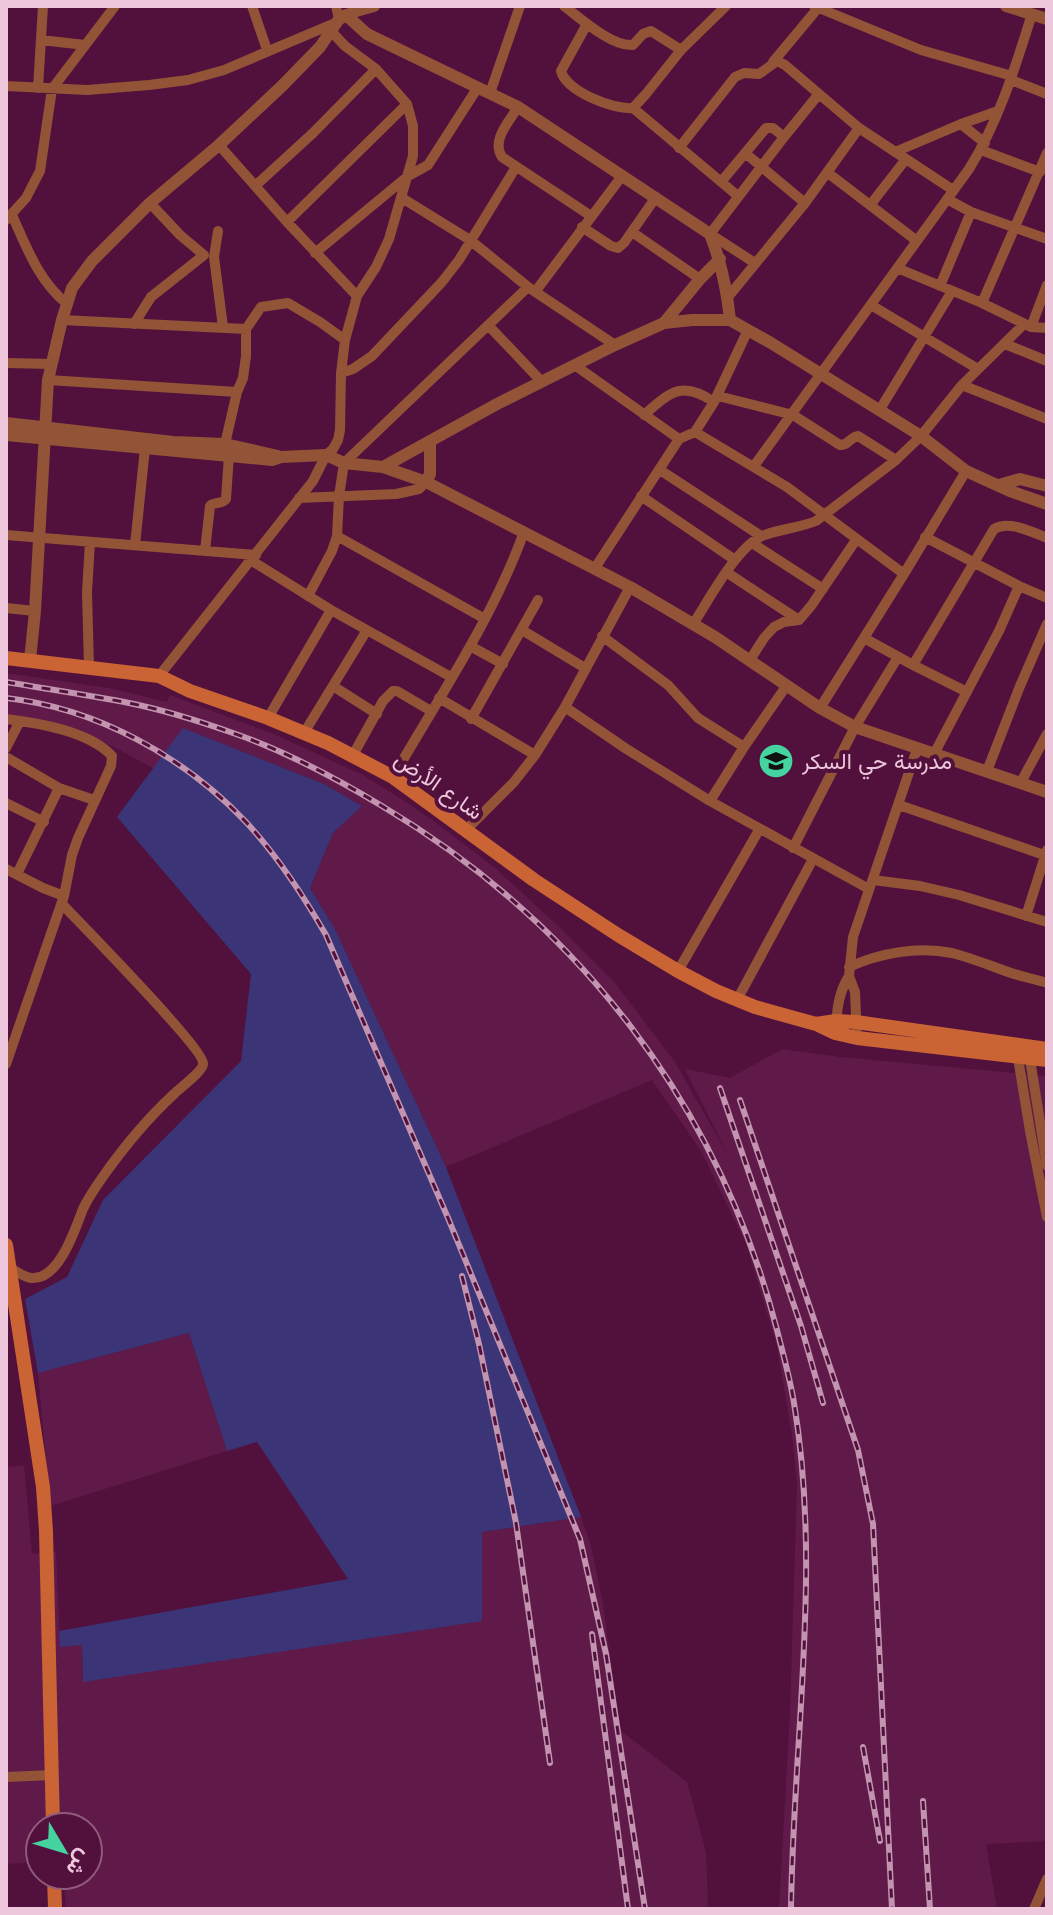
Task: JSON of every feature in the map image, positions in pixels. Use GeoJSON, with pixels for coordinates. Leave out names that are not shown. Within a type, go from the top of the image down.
{"type":"FeatureCollection","features":[{"type":"Feature","properties":{"kind":"main road","name":"شارع الأرض"},"geometry":{"type":"LineString","coordinates":[[6,658],[159,676],[353,755],[393,777],[534,880],[618,935],[678,971],[737,1000],[816,1024],[1023,1052],[1047,1060]]}},
{"type":"Feature","properties":{"kind":"main road","name":"شارع الأرض"},"geometry":{"type":"LineString","coordinates":[[1023,1052],[1047,1049]]}},
{"type":"Feature","properties":{"kind":"main road"},"geometry":{"type":"LineString","coordinates":[[6,1245],[43,1487],[53,1811]]}},
{"type":"Feature","properties":{"kind":"street"},"geometry":{"type":"LineString","coordinates":[[38,88],[43,6]]}},
{"type":"Feature","properties":{"kind":"street"},"geometry":{"type":"LineString","coordinates":[[67,304],[48,286],[9,217],[26,198],[40,171],[52,89],[115,6]]}},
{"type":"Feature","properties":{"kind":"street"},"geometry":{"type":"LineString","coordinates":[[252,6],[267,50]]}},
{"type":"Feature","properties":{"kind":"street"},"geometry":{"type":"LineString","coordinates":[[6,86],[87,90],[188,80],[224,70],[374,6]]}},
{"type":"Feature","properties":{"kind":"street"},"geometry":{"type":"LineString","coordinates":[[490,93],[520,6]]}},
{"type":"Feature","properties":{"kind":"street"},"geometry":{"type":"LineString","coordinates":[[564,6],[623,45],[633,45],[643,34],[651,31],[681,50]]}},
{"type":"Feature","properties":{"kind":"street"},"geometry":{"type":"LineString","coordinates":[[633,108],[681,50],[726,6]]}},
{"type":"Feature","properties":{"kind":"street"},"geometry":{"type":"LineString","coordinates":[[1006,6],[1047,19]]}},
{"type":"Feature","properties":{"kind":"street"},"geometry":{"type":"LineString","coordinates":[[679,148],[735,77],[744,73],[759,74],[773,62],[816,7],[921,50],[1011,78],[1047,94]]}},
{"type":"Feature","properties":{"kind":"street"},"geometry":{"type":"LineString","coordinates":[[754,466],[983,146],[1011,78],[1032,14]]}},
{"type":"Feature","properties":{"kind":"street"},"geometry":{"type":"LineString","coordinates":[[159,676],[313,481],[326,455],[336,445],[340,430],[345,340],[357,296],[384,252],[408,176],[414,138],[407,104],[376,69],[345,46],[338,19]]}},
{"type":"Feature","properties":{"kind":"street"},"geometry":{"type":"LineString","coordinates":[[338,19],[518,107],[755,263]]}},
{"type":"Feature","properties":{"kind":"street"},"geometry":{"type":"LineString","coordinates":[[30,660],[48,380],[72,288],[84,270],[150,203],[219,145],[288,80],[320,47],[338,19]]}},
{"type":"Feature","properties":{"kind":"street"},"geometry":{"type":"LineString","coordinates":[[587,24],[561,75],[570,85],[597,101],[620,108],[633,108],[738,196]]}},
{"type":"Feature","properties":{"kind":"street"},"geometry":{"type":"LineString","coordinates":[[41,40],[85,45]]}},
{"type":"Feature","properties":{"kind":"street"},"geometry":{"type":"LineString","coordinates":[[773,62],[785,65],[859,128],[906,159],[971,212],[1047,239]]}},
{"type":"Feature","properties":{"kind":"street"},"geometry":{"type":"LineString","coordinates":[[255,186],[376,69]]}},
{"type":"Feature","properties":{"kind":"street"},"geometry":{"type":"LineString","coordinates":[[315,253],[408,176],[432,161],[478,87]]}},
{"type":"Feature","properties":{"kind":"street"},"geometry":{"type":"LineString","coordinates":[[710,234],[818,95]]}},
{"type":"Feature","properties":{"kind":"street"},"geometry":{"type":"LineString","coordinates":[[287,222],[407,104]]}},
{"type":"Feature","properties":{"kind":"street"},"geometry":{"type":"LineString","coordinates":[[518,107],[498,139],[497,148],[502,157],[591,216]]}},
{"type":"Feature","properties":{"kind":"street"},"geometry":{"type":"LineString","coordinates":[[895,152],[998,111]]}},
{"type":"Feature","properties":{"kind":"street"},"geometry":{"type":"LineString","coordinates":[[961,124],[983,146],[1041,179]]}},
{"type":"Feature","properties":{"kind":"street"},"geometry":{"type":"LineString","coordinates":[[721,182],[766,128],[773,128],[784,137]]}},
{"type":"Feature","properties":{"kind":"street"},"geometry":{"type":"LineString","coordinates":[[728,297],[805,203],[859,128]]}},
{"type":"Feature","properties":{"kind":"street"},"geometry":{"type":"LineString","coordinates":[[219,145],[357,296]]}},
{"type":"Feature","properties":{"kind":"street"},"geometry":{"type":"LineString","coordinates":[[745,153],[805,203]]}},
{"type":"Feature","properties":{"kind":"street"},"geometry":{"type":"LineString","coordinates":[[982,303],[1015,228],[1041,179],[1047,153]]}},
{"type":"Feature","properties":{"kind":"street"},"geometry":{"type":"LineString","coordinates":[[871,204],[906,159]]}},
{"type":"Feature","properties":{"kind":"street"},"geometry":{"type":"LineString","coordinates":[[341,373],[358,366],[379,349],[442,282],[516,167]]}},
{"type":"Feature","properties":{"kind":"street"},"geometry":{"type":"LineString","coordinates":[[828,173],[917,241]]}},
{"type":"Feature","properties":{"kind":"street"},"geometry":{"type":"LineString","coordinates":[[308,596],[337,536],[344,463],[531,289],[622,176]]}},
{"type":"Feature","properties":{"kind":"street"},"geometry":{"type":"LineString","coordinates":[[582,227],[616,249],[622,246],[656,197]]}},
{"type":"Feature","properties":{"kind":"street"},"geometry":{"type":"LineString","coordinates":[[402,198],[470,240],[531,289],[615,345]]}},
{"type":"Feature","properties":{"kind":"street"},"geometry":{"type":"LineString","coordinates":[[150,203],[180,235],[209,256]]}},
{"type":"Feature","properties":{"kind":"street"},"geometry":{"type":"LineString","coordinates":[[940,286],[971,212]]}},
{"type":"Feature","properties":{"kind":"street"},"geometry":{"type":"LineString","coordinates":[[218,231],[209,256],[223,327]]}},
{"type":"Feature","properties":{"kind":"street"},"geometry":{"type":"LineString","coordinates":[[632,232],[700,279]]}},
{"type":"Feature","properties":{"kind":"street"},"geometry":{"type":"LineString","coordinates":[[710,234],[720,259],[730,320]]}},
{"type":"Feature","properties":{"kind":"street"},"geometry":{"type":"LineString","coordinates":[[134,324],[151,297],[209,256]]}},
{"type":"Feature","properties":{"kind":"street"},"geometry":{"type":"LineString","coordinates":[[664,323],[720,259]]}},
{"type":"Feature","properties":{"kind":"street"},"geometry":{"type":"LineString","coordinates":[[897,268],[1028,325],[1047,328]]}},
{"type":"Feature","properties":{"kind":"street"},"geometry":{"type":"LineString","coordinates":[[693,624],[735,560],[756,540],[804,526],[825,516],[896,460],[921,436],[962,385],[1028,325],[1047,285]]}},
{"type":"Feature","properties":{"kind":"street"},"geometry":{"type":"LineString","coordinates":[[879,411],[952,291]]}},
{"type":"Feature","properties":{"kind":"street"},"geometry":{"type":"LineString","coordinates":[[205,551],[210,506],[226,499],[227,450],[245,366],[246,329],[261,307],[288,303],[345,340]]}},
{"type":"Feature","properties":{"kind":"street"},"geometry":{"type":"LineString","coordinates":[[871,305],[978,369]]}},
{"type":"Feature","properties":{"kind":"street"},"geometry":{"type":"LineString","coordinates":[[62,320],[246,329]]}},
{"type":"Feature","properties":{"kind":"street"},"geometry":{"type":"LineString","coordinates":[[383,467],[497,404],[664,323],[730,320],[921,436],[966,471],[1047,504]]}},
{"type":"Feature","properties":{"kind":"street"},"geometry":{"type":"LineString","coordinates":[[489,326],[542,382]]}},
{"type":"Feature","properties":{"kind":"street"},"geometry":{"type":"LineString","coordinates":[[595,568],[679,439],[695,432],[716,399],[748,330]]}},
{"type":"Feature","properties":{"kind":"street"},"geometry":{"type":"LineString","coordinates":[[1005,344],[1047,361]]}},
{"type":"Feature","properties":{"kind":"street"},"geometry":{"type":"LineString","coordinates":[[6,363],[52,364]]}},
{"type":"Feature","properties":{"kind":"street"},"geometry":{"type":"LineString","coordinates":[[576,366],[679,439]]}},
{"type":"Feature","properties":{"kind":"street"},"geometry":{"type":"LineString","coordinates":[[48,380],[237,392]]}},
{"type":"Feature","properties":{"kind":"street"},"geometry":{"type":"LineString","coordinates":[[962,385],[1047,419]]}},
{"type":"Feature","properties":{"kind":"street"},"geometry":{"type":"LineString","coordinates":[[644,415],[662,399],[682,391],[696,390],[716,399],[793,415],[840,445],[846,445],[858,436],[896,460]]}},
{"type":"Feature","properties":{"kind":"street"},"geometry":{"type":"LineString","coordinates":[[6,423],[145,448],[227,450]]}},
{"type":"Feature","properties":{"kind":"street"},"geometry":{"type":"LineString","coordinates":[[6,435],[45,432],[173,442],[272,460],[326,455],[344,463],[383,467],[426,482],[630,587],[855,727],[1047,792]]}},
{"type":"Feature","properties":{"kind":"street"},"geometry":{"type":"LineString","coordinates":[[695,432],[787,487],[904,574]]}},
{"type":"Feature","properties":{"kind":"street"},"geometry":{"type":"LineString","coordinates":[[299,498],[396,494],[419,489],[430,474],[430,441]]}},
{"type":"Feature","properties":{"kind":"street"},"geometry":{"type":"LineString","coordinates":[[135,545],[145,448]]}},
{"type":"Feature","properties":{"kind":"street"},"geometry":{"type":"LineString","coordinates":[[660,470],[823,589]]}},
{"type":"Feature","properties":{"kind":"street"},"geometry":{"type":"LineString","coordinates":[[820,708],[966,471]]}},
{"type":"Feature","properties":{"kind":"street"},"geometry":{"type":"LineString","coordinates":[[999,485],[1020,479],[1047,486]]}},
{"type":"Feature","properties":{"kind":"street"},"geometry":{"type":"LineString","coordinates":[[641,496],[735,560]]}},
{"type":"Feature","properties":{"kind":"street"},"geometry":{"type":"LineString","coordinates":[[913,665],[997,526],[1014,527],[1047,538]]}},
{"type":"Feature","properties":{"kind":"street"},"geometry":{"type":"LineString","coordinates":[[393,777],[485,619],[524,532]]}},
{"type":"Feature","properties":{"kind":"street"},"geometry":{"type":"LineString","coordinates":[[6,535],[205,551],[254,558],[331,610],[451,677]]}},
{"type":"Feature","properties":{"kind":"street"},"geometry":{"type":"LineString","coordinates":[[337,536],[485,619]]}},
{"type":"Feature","properties":{"kind":"street"},"geometry":{"type":"LineString","coordinates":[[925,537],[1047,598]]}},
{"type":"Feature","properties":{"kind":"street"},"geometry":{"type":"LineString","coordinates":[[750,660],[774,627],[799,620],[856,540]]}},
{"type":"Feature","properties":{"kind":"street"},"geometry":{"type":"LineString","coordinates":[[89,668],[87,592],[90,542]]}},
{"type":"Feature","properties":{"kind":"street"},"geometry":{"type":"LineString","coordinates":[[726,572],[799,620]]}},
{"type":"Feature","properties":{"kind":"street"},"geometry":{"type":"LineString","coordinates":[[934,754],[999,631],[1019,586]]}},
{"type":"Feature","properties":{"kind":"street"},"geometry":{"type":"LineString","coordinates":[[466,830],[514,782],[535,755],[565,707],[630,587]]}},
{"type":"Feature","properties":{"kind":"street"},"geometry":{"type":"LineString","coordinates":[[471,719],[538,600]]}},
{"type":"Feature","properties":{"kind":"street"},"geometry":{"type":"LineString","coordinates":[[6,608],[35,611]]}},
{"type":"Feature","properties":{"kind":"street"},"geometry":{"type":"LineString","coordinates":[[268,718],[331,610]]}},
{"type":"Feature","properties":{"kind":"street"},"geometry":{"type":"LineString","coordinates":[[987,771],[1047,624]]}},
{"type":"Feature","properties":{"kind":"street"},"geometry":{"type":"LineString","coordinates":[[304,733],[367,630]]}},
{"type":"Feature","properties":{"kind":"street"},"geometry":{"type":"LineString","coordinates":[[522,630],[585,668]]}},
{"type":"Feature","properties":{"kind":"street"},"geometry":{"type":"LineString","coordinates":[[602,636],[668,685],[698,718],[744,747]]}},
{"type":"Feature","properties":{"kind":"street"},"geometry":{"type":"LineString","coordinates":[[864,638],[967,692]]}},
{"type":"Feature","properties":{"kind":"street"},"geometry":{"type":"LineString","coordinates":[[470,646],[503,664]]}},
{"type":"Feature","properties":{"kind":"street"},"geometry":{"type":"LineString","coordinates":[[793,848],[855,727],[898,657]]}},
{"type":"Feature","properties":{"kind":"street"},"geometry":{"type":"LineString","coordinates":[[710,801],[787,685]]}},
{"type":"Feature","properties":{"kind":"street"},"geometry":{"type":"LineString","coordinates":[[333,686],[377,714]]}},
{"type":"Feature","properties":{"kind":"street"},"geometry":{"type":"LineString","coordinates":[[353,755],[388,693],[397,691],[431,711]]}},
{"type":"Feature","properties":{"kind":"street"},"geometry":{"type":"LineString","coordinates":[[439,698],[535,755]]}},
{"type":"Feature","properties":{"kind":"street"},"geometry":{"type":"LineString","coordinates":[[565,707],[710,801],[813,859],[871,884],[920,886],[1047,922]]}},
{"type":"Feature","properties":{"kind":"street"},"geometry":{"type":"LineString","coordinates":[[6,719],[49,726],[78,735],[112,756],[111,766],[72,855],[63,900],[6,1064]]}},
{"type":"Feature","properties":{"kind":"street"},"geometry":{"type":"LineString","coordinates":[[6,748],[20,721]]}},
{"type":"Feature","properties":{"kind":"street"},"geometry":{"type":"LineString","coordinates":[[1021,782],[1047,734]]}},
{"type":"Feature","properties":{"kind":"street"},"geometry":{"type":"LineString","coordinates":[[836,1027],[853,937],[917,749]]}},
{"type":"Feature","properties":{"kind":"street"},"geometry":{"type":"LineString","coordinates":[[6,757],[59,788],[94,800]]}},
{"type":"Feature","properties":{"kind":"street"},"geometry":{"type":"LineString","coordinates":[[9,1267],[34,1279],[47,1274],[54,1267],[103,1177],[152,1116],[204,1063],[142,987],[63,900],[11,872],[44,822],[59,788]]}},
{"type":"Feature","properties":{"kind":"street"},"geometry":{"type":"LineString","coordinates":[[6,803],[44,822]]}},
{"type":"Feature","properties":{"kind":"street"},"geometry":{"type":"LineString","coordinates":[[899,805],[1046,854],[1026,916]]}},
{"type":"Feature","properties":{"kind":"street"},"geometry":{"type":"LineString","coordinates":[[678,971],[759,830]]}},
{"type":"Feature","properties":{"kind":"street"},"geometry":{"type":"LineString","coordinates":[[737,1000],[813,859]]}},
{"type":"Feature","properties":{"kind":"street"},"geometry":{"type":"LineString","coordinates":[[849,971],[866,959],[932,950],[976,960],[1047,983]]}},
{"type":"Feature","properties":{"kind":"street"},"geometry":{"type":"LineString","coordinates":[[849,971],[855,992],[856,1030]]}},
{"type":"Feature","properties":{"kind":"street"},"geometry":{"type":"LineString","coordinates":[[1023,1052],[1047,1166]]}},
{"type":"Feature","properties":{"kind":"street"},"geometry":{"type":"LineString","coordinates":[[1023,1052],[1047,1217]]}},
{"type":"Feature","properties":{"kind":"street"},"geometry":{"type":"LineString","coordinates":[[6,1777],[53,1775]]}},
{"type":"Feature","properties":{"kind":"street"},"geometry":{"type":"LineString","coordinates":[[1034,1909],[1047,1879]]}},
{"type":"Feature","properties":{"kind":"shaded area"},"geometry":{"type":"Polygon","coordinates":[[[6,673],[115,689],[167,702],[170,695],[276,735],[363,775],[397,796],[494,867],[615,983],[675,1062],[728,1155],[685,1069],[730,1078],[782,1049],[1047,1076],[1047,1841],[986,1844],[997,1909],[779,1909],[790,1711],[797,1483],[792,1435],[777,1346],[747,1246],[701,1151],[652,1080],[446,1167],[335,929],[310,888],[333,833],[362,806],[324,784],[184,729],[154,769],[81,732],[6,717],[6,673]]]}},
{"type":"Feature","properties":{"kind":"shaded area"},"geometry":{"type":"Polygon","coordinates":[[[183,728],[324,784],[362,806],[333,833],[310,888],[335,929],[446,1167],[581,1517],[482,1532],[482,1621],[83,1682],[82,1645],[60,1647],[59,1631],[348,1579],[257,1442],[227,1451],[189,1333],[38,1373],[25,1299],[67,1277],[103,1200],[241,1061],[251,974],[117,817],[183,728]]]}},
{"type":"Feature","properties":{"kind":"shaded area"},"geometry":{"type":"Polygon","coordinates":[[[189,1333],[227,1451],[50,1506],[38,1373],[189,1333]]]}},
{"type":"Feature","properties":{"kind":"shaded area"},"geometry":{"type":"Polygon","coordinates":[[[24,1465],[32,1554],[56,1552],[60,1646],[82,1645],[83,1681],[482,1532],[581,1517],[591,1546],[603,1604],[620,1730],[687,1782],[706,1852],[708,1909],[66,1909],[64,1891],[104,1891],[104,1811],[24,1811],[24,1863],[6,1864],[6,1467],[24,1465]]]}},
{"type":"Feature","properties":{"kind":"railway"},"geometry":{"type":"LineString","coordinates":[[6,682],[129,703],[207,724],[290,756],[382,806],[453,853],[519,906],[579,965],[632,1028],[679,1097],[719,1170],[751,1248],[777,1330],[794,1403],[802,1466],[806,1592],[791,1909]]}},
{"type":"Feature","properties":{"kind":"railway"},"geometry":{"type":"LineString","coordinates":[[6,698],[40,703],[105,724],[166,756],[194,776],[221,797],[268,848],[299,890],[326,935],[448,1218],[580,1539],[606,1654],[645,1909]]}},
{"type":"Feature","properties":{"kind":"railway"},"geometry":{"type":"LineString","coordinates":[[720,1088],[801,1326],[823,1403]]}},
{"type":"Feature","properties":{"kind":"railway"},"geometry":{"type":"LineString","coordinates":[[740,1100],[858,1450],[873,1524],[892,1909]]}},
{"type":"Feature","properties":{"kind":"railway"},"geometry":{"type":"LineString","coordinates":[[462,1276],[516,1523],[550,1763]]}},
{"type":"Feature","properties":{"kind":"railway"},"geometry":{"type":"LineString","coordinates":[[592,1634],[628,1909]]}},
{"type":"Feature","properties":{"kind":"railway"},"geometry":{"type":"LineString","coordinates":[[863,1747],[880,1841]]}},
{"type":"Feature","properties":{"kind":"railway"},"geometry":{"type":"LineString","coordinates":[[923,1801],[930,1909]]}},
{"type":"Feature","properties":{"kind":"place","name":"مدرسة حي السكر"},"geometry":{"type":"Point","coordinates":[776,761]}}]}
